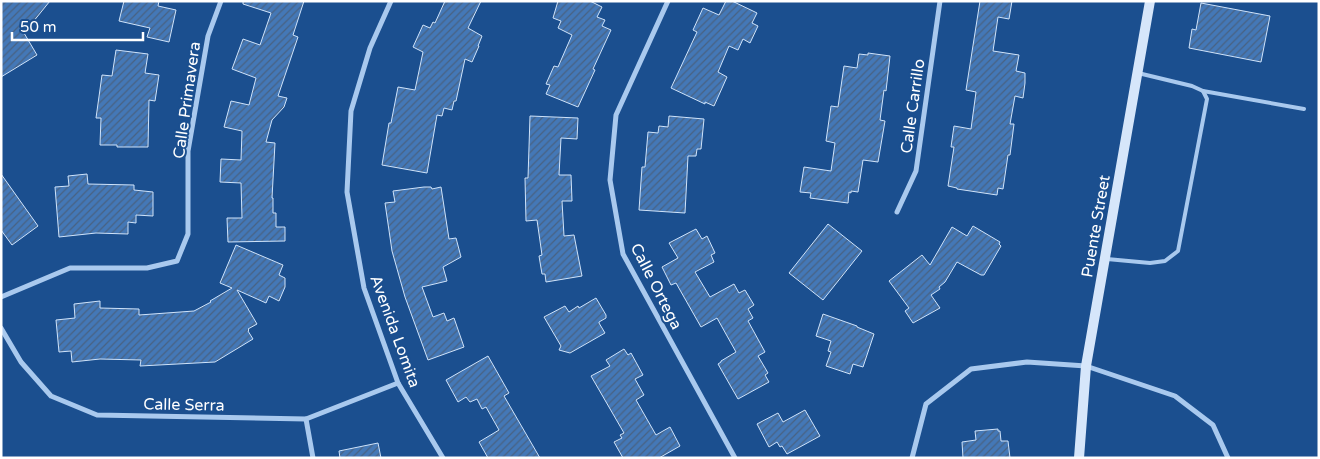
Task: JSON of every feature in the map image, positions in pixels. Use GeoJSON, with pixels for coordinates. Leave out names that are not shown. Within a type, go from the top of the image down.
{"type":"FeatureCollection","features":[{"type":"Feature","properties":{"kind":"street","name":"Calle Primavera"},"geometry":{"type":"LineString","coordinates":[[1,297],[70,268],[147,268],[177,261],[188,234],[188,151],[208,36],[221,1]]}},
{"type":"Feature","properties":{"kind":"street","name":"Avenida Lomita"},"geometry":{"type":"LineString","coordinates":[[391,1],[370,48],[351,111],[347,192],[364,288],[398,383],[443,458]]}},
{"type":"Feature","properties":{"kind":"street","name":"Calle Ortega"},"geometry":{"type":"LineString","coordinates":[[668,1],[616,115],[610,180],[623,254],[735,458]]}},
{"type":"Feature","properties":{"kind":"street","name":"Calle Carrillo"},"geometry":{"type":"LineString","coordinates":[[897,212],[916,171],[940,1]]}},
{"type":"Feature","properties":{"kind":"street","name":"Puente Street"},"geometry":{"type":"LineString","coordinates":[[1079,458],[1086,366],[1150,1]]}},
{"type":"Feature","properties":{"kind":"street","name":"Calle Serra"},"geometry":{"type":"LineString","coordinates":[[1,328],[21,362],[50,396],[97,415],[306,419],[398,383]]}},
{"type":"Feature","properties":{"kind":"street"},"geometry":{"type":"LineString","coordinates":[[912,458],[926,404],[971,369],[1027,362],[1086,366],[1175,396],[1213,425],[1228,458]]}},
{"type":"Feature","properties":{"kind":"street"},"geometry":{"type":"LineString","coordinates":[[306,419],[313,458]]}},
{"type":"Feature","properties":{"kind":"lane"},"geometry":{"type":"LineString","coordinates":[[1137,73],[1192,86],[1202,92],[1304,108]]}},
{"type":"Feature","properties":{"kind":"lane"},"geometry":{"type":"LineString","coordinates":[[1105,258],[1150,263],[1165,262],[1178,251],[1207,99],[1202,92]]}},
{"type":"Feature","properties":{"kind":"building"},"geometry":{"type":"Polygon","coordinates":[[[1,1],[50,1],[24,33],[37,55],[1,77],[1,1]]]}},
{"type":"Feature","properties":{"kind":"building"},"geometry":{"type":"Polygon","coordinates":[[[124,1],[159,1],[158,6],[176,10],[169,42],[147,37],[150,28],[119,21],[124,1]]]}},
{"type":"Feature","properties":{"kind":"building"},"geometry":{"type":"Polygon","coordinates":[[[243,1],[304,1],[293,35],[298,37],[278,96],[287,98],[284,107],[272,120],[266,142],[275,143],[273,213],[276,213],[276,227],[285,227],[285,241],[228,242],[227,218],[242,218],[241,183],[220,182],[221,159],[241,160],[242,131],[224,127],[231,101],[249,105],[256,78],[232,69],[243,39],[260,45],[271,13],[243,4],[243,1]]]}},
{"type":"Feature","properties":{"kind":"building"},"geometry":{"type":"Polygon","coordinates":[[[445,1],[481,1],[468,28],[482,36],[479,46],[472,62],[465,59],[456,101],[454,101],[452,110],[444,108],[442,116],[437,115],[427,173],[382,165],[389,123],[391,123],[398,87],[415,90],[423,52],[413,47],[423,25],[430,28],[433,22],[435,23],[445,1]]]}},
{"type":"Feature","properties":{"kind":"building"},"geometry":{"type":"Polygon","coordinates":[[[558,1],[590,1],[602,7],[597,17],[605,20],[602,26],[611,30],[578,107],[546,94],[550,85],[546,84],[554,66],[558,67],[572,35],[558,28],[561,21],[553,18],[558,1]]]}},
{"type":"Feature","properties":{"kind":"building"},"geometry":{"type":"Polygon","coordinates":[[[726,1],[732,1],[757,13],[752,23],[758,26],[750,43],[743,39],[738,50],[729,46],[718,72],[727,77],[714,106],[705,102],[705,104],[671,88],[697,32],[693,30],[703,8],[719,15],[726,1]]]}},
{"type":"Feature","properties":{"kind":"building"},"geometry":{"type":"Polygon","coordinates":[[[980,1],[1012,1],[1009,19],[998,17],[993,51],[1019,55],[1016,71],[1025,73],[1023,98],[1015,96],[1010,124],[1014,124],[1010,155],[1008,155],[1003,189],[998,188],[997,195],[948,186],[954,147],[951,147],[954,126],[971,129],[976,92],[966,90],[980,1]]]}},
{"type":"Feature","properties":{"kind":"building"},"geometry":{"type":"Polygon","coordinates":[[[1201,3],[1270,16],[1261,62],[1189,48],[1192,29],[1196,30],[1201,3]]]}},
{"type":"Feature","properties":{"kind":"building"},"geometry":{"type":"Polygon","coordinates":[[[116,50],[148,54],[145,73],[159,75],[155,101],[149,100],[148,147],[100,145],[101,118],[96,118],[102,75],[112,76],[116,50]]]}},
{"type":"Feature","properties":{"kind":"building"},"geometry":{"type":"Polygon","coordinates":[[[868,53],[890,56],[880,120],[885,121],[878,162],[863,160],[858,192],[849,192],[848,203],[810,198],[811,193],[800,192],[804,167],[831,171],[835,143],[826,141],[831,106],[838,107],[844,66],[857,68],[859,54],[868,55],[868,53]]]}},
{"type":"Feature","properties":{"kind":"building"},"geometry":{"type":"Polygon","coordinates":[[[530,116],[578,118],[577,139],[561,138],[559,175],[571,175],[572,201],[562,201],[564,236],[574,235],[582,276],[546,282],[545,274],[542,274],[539,256],[542,255],[537,220],[526,221],[525,178],[528,178],[530,116]]]}},
{"type":"Feature","properties":{"kind":"building"},"geometry":{"type":"Polygon","coordinates":[[[669,116],[704,119],[701,149],[697,149],[696,156],[688,156],[685,213],[639,210],[642,167],[645,167],[648,132],[658,133],[659,126],[668,127],[669,116]]]}},
{"type":"Feature","properties":{"kind":"building"},"geometry":{"type":"Polygon","coordinates":[[[1,174],[38,226],[12,245],[1,230],[1,174]]]}},
{"type":"Feature","properties":{"kind":"building"},"geometry":{"type":"Polygon","coordinates":[[[87,174],[88,184],[134,185],[134,190],[153,192],[153,216],[136,215],[136,223],[128,222],[128,234],[96,233],[59,237],[55,187],[69,186],[68,176],[87,174]]]}},
{"type":"Feature","properties":{"kind":"building"},"geometry":{"type":"Polygon","coordinates":[[[431,187],[432,189],[441,187],[449,239],[456,238],[461,257],[443,267],[447,281],[422,287],[433,317],[444,313],[447,321],[454,318],[464,347],[428,360],[405,297],[392,251],[385,203],[395,202],[393,191],[431,187]]]}},
{"type":"Feature","properties":{"kind":"building"},"geometry":{"type":"Polygon","coordinates":[[[828,224],[862,251],[823,300],[789,273],[828,224]]]}},
{"type":"Feature","properties":{"kind":"building"},"geometry":{"type":"Polygon","coordinates":[[[973,226],[1000,242],[1001,246],[984,275],[957,262],[945,282],[939,287],[940,289],[931,295],[940,308],[913,323],[905,311],[909,308],[889,281],[922,255],[930,265],[952,227],[967,236],[973,226]]]}},
{"type":"Feature","properties":{"kind":"building"},"geometry":{"type":"Polygon","coordinates":[[[696,229],[702,239],[707,236],[715,253],[711,255],[714,262],[695,272],[710,297],[734,284],[739,293],[745,290],[754,305],[748,309],[753,318],[748,321],[765,352],[758,356],[768,373],[765,375],[769,382],[738,399],[718,364],[736,352],[717,318],[701,327],[676,283],[671,285],[662,267],[678,258],[669,243],[696,229]]]}},
{"type":"Feature","properties":{"kind":"building"},"geometry":{"type":"Polygon","coordinates":[[[236,245],[283,265],[279,275],[285,278],[285,287],[279,301],[269,296],[266,303],[237,290],[257,324],[248,329],[253,339],[215,362],[140,366],[141,360],[100,359],[72,362],[71,351],[59,352],[56,320],[75,318],[74,304],[100,301],[100,308],[139,309],[139,315],[194,311],[211,302],[232,288],[220,283],[236,245]]]}},
{"type":"Feature","properties":{"kind":"building"},"geometry":{"type":"Polygon","coordinates":[[[596,298],[606,315],[606,318],[599,322],[605,333],[570,353],[559,350],[561,346],[544,317],[565,306],[569,312],[596,298]]]}},
{"type":"Feature","properties":{"kind":"building"},"geometry":{"type":"Polygon","coordinates":[[[823,314],[874,334],[863,367],[853,364],[850,374],[826,366],[831,352],[828,351],[831,341],[816,336],[823,314]]]}},
{"type":"Feature","properties":{"kind":"building"},"geometry":{"type":"Polygon","coordinates":[[[624,349],[628,355],[631,353],[643,375],[635,379],[644,395],[636,400],[656,435],[670,427],[680,446],[659,458],[623,458],[614,442],[622,438],[620,435],[624,433],[591,376],[610,366],[606,360],[624,349]]]}},
{"type":"Feature","properties":{"kind":"building"},"geometry":{"type":"Polygon","coordinates":[[[488,356],[509,393],[504,396],[540,458],[488,458],[479,442],[499,430],[486,407],[482,409],[477,399],[470,402],[466,397],[458,402],[446,380],[488,356]]]}},
{"type":"Feature","properties":{"kind":"building"},"geometry":{"type":"Polygon","coordinates":[[[805,410],[820,436],[787,454],[777,442],[769,447],[757,424],[778,413],[783,422],[805,410]]]}},
{"type":"Feature","properties":{"kind":"building"},"geometry":{"type":"Polygon","coordinates":[[[998,429],[1001,441],[1008,441],[1010,458],[963,458],[962,442],[976,440],[975,431],[998,429]]]}},
{"type":"Feature","properties":{"kind":"building"},"geometry":{"type":"Polygon","coordinates":[[[378,443],[381,458],[340,458],[339,451],[378,443]]]}}]}
